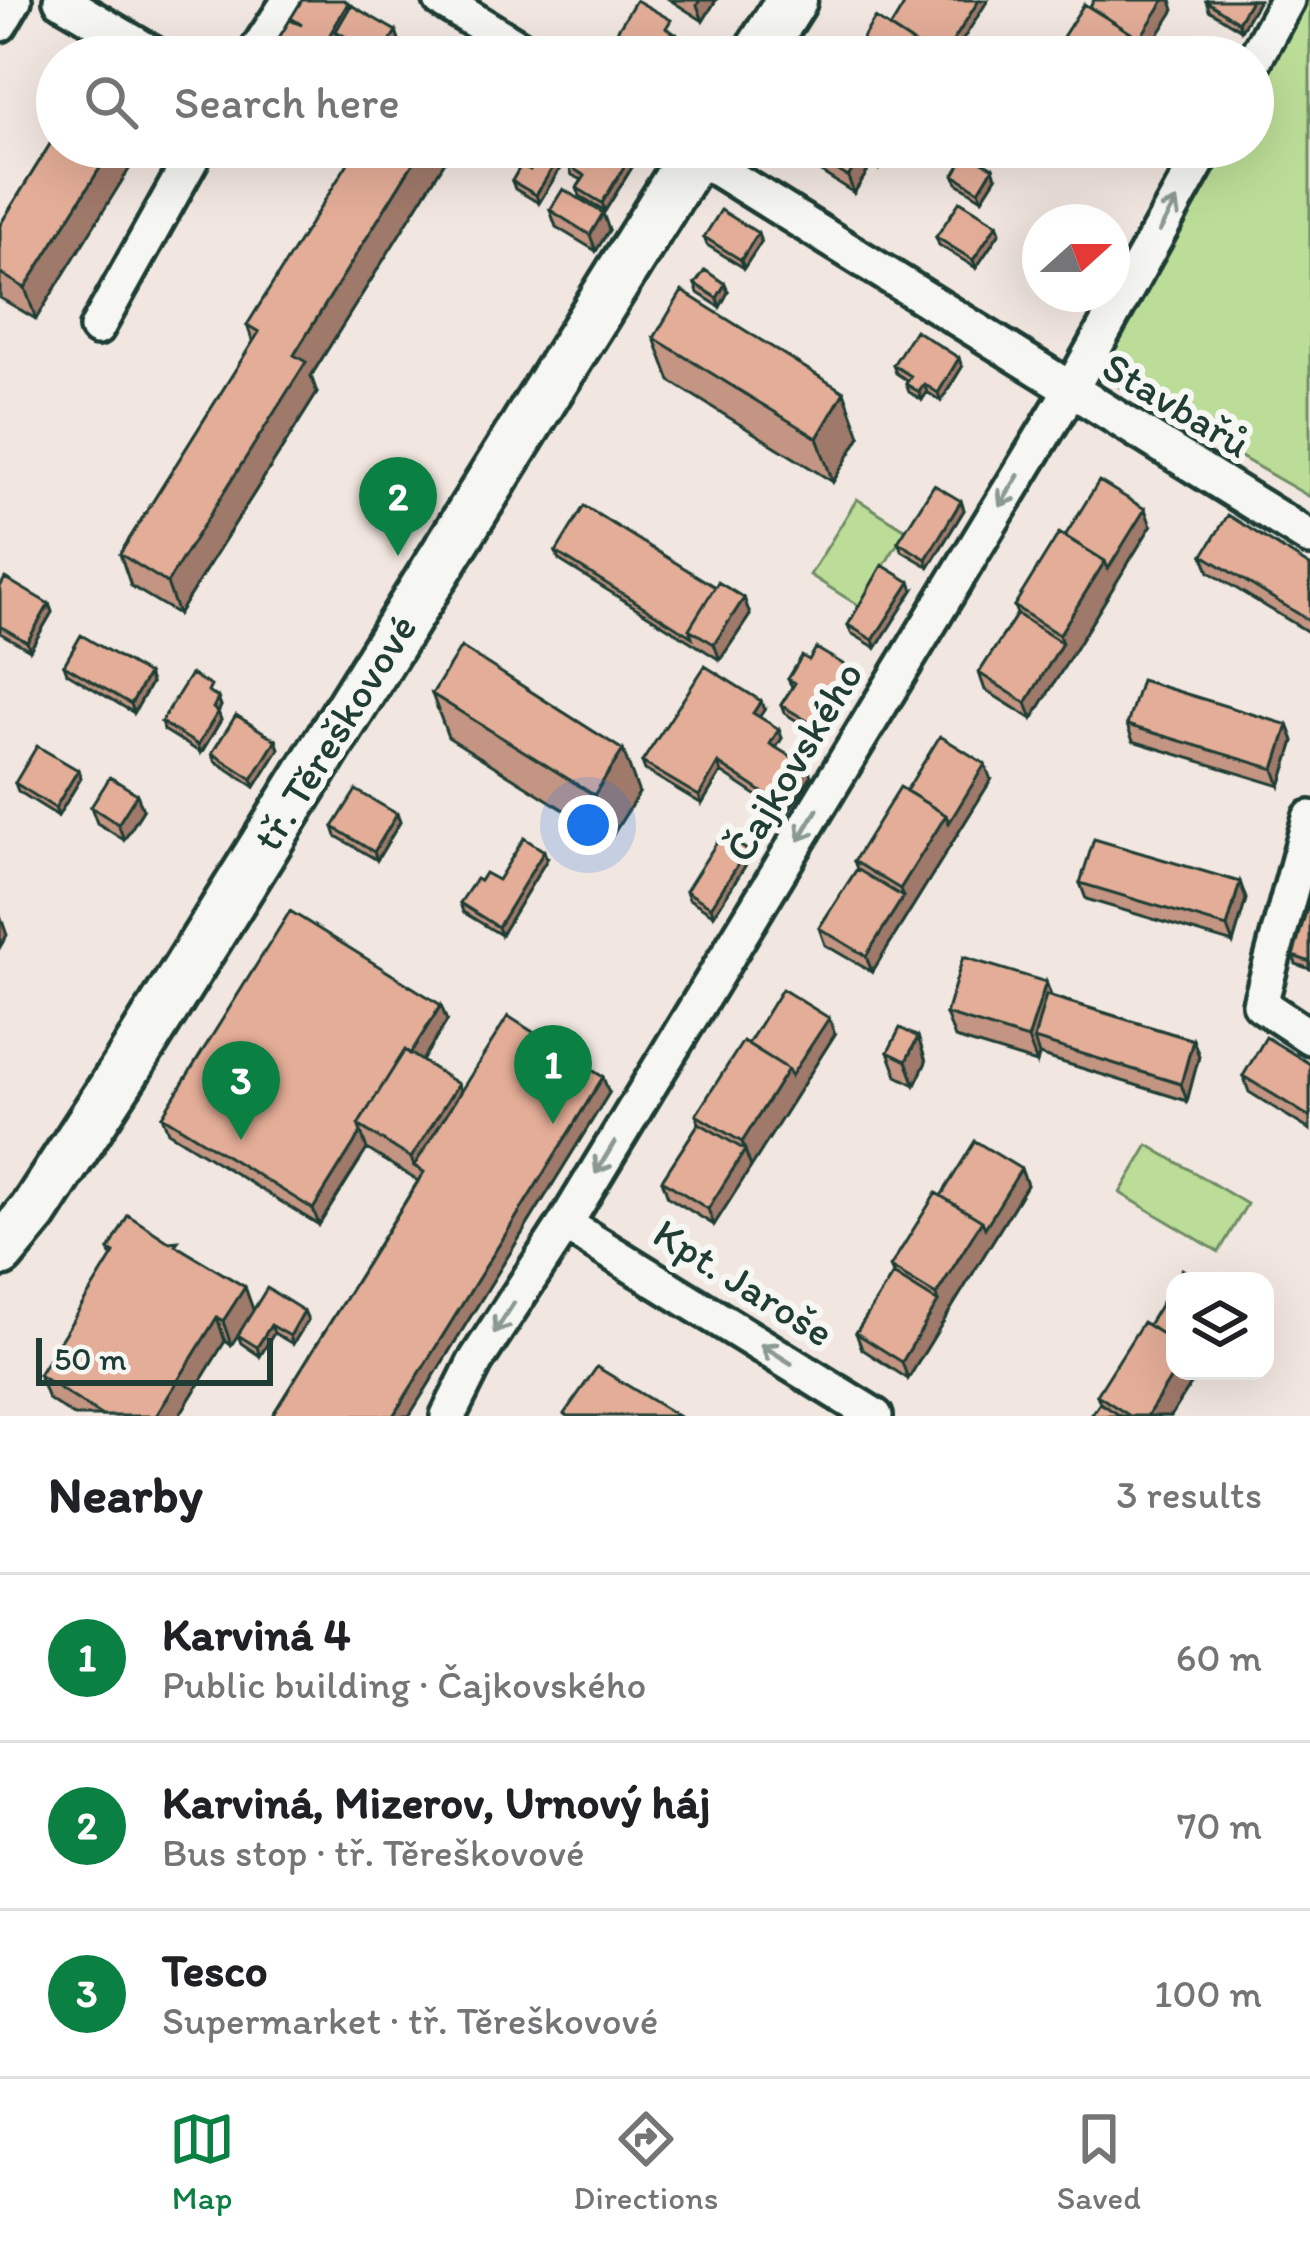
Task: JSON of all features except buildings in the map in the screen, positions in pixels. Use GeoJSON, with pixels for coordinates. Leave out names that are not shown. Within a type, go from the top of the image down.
{"type":"FeatureCollection","features":[{"type":"Feature","properties":{"kind":"street"},"geometry":{"type":"LineString","coordinates":[[0,24],[14,0]]}},
{"type":"Feature","properties":{"kind":"street"},"geometry":{"type":"LineString","coordinates":[[62,0],[123,36]]}},
{"type":"Feature","properties":{"kind":"street"},"geometry":{"type":"LineString","coordinates":[[267,36],[290,0]]}},
{"type":"Feature","properties":{"kind":"street"},"geometry":{"type":"LineString","coordinates":[[442,0],[500,36]]}},
{"type":"Feature","properties":{"kind":"street"},"geometry":{"type":"LineString","coordinates":[[769,36],[792,0]]}},
{"type":"Feature","properties":{"kind":"street"},"geometry":{"type":"LineString","coordinates":[[1267,36],[1287,0]]}},
{"type":"Feature","properties":{"kind":"street"},"geometry":{"type":"LineString","coordinates":[[97,328],[186,168]]}},
{"type":"Feature","properties":{"kind":"street","name":"tř. Těreškovové"},"geometry":{"type":"LineString","coordinates":[[0,1252],[33,1211],[124,1070],[680,168]]}},
{"type":"Feature","properties":{"kind":"street","name":"Stavbařů"},"geometry":{"type":"LineString","coordinates":[[722,168],[1310,538]]}},
{"type":"Feature","properties":{"kind":"street","name":"Čajkovského"},"geometry":{"type":"LineString","coordinates":[[448,1416],[475,1362],[565,1224],[1070,391],[1194,168]]}},
{"type":"Feature","properties":{"kind":"street"},"geometry":{"type":"LineString","coordinates":[[1310,818],[1260,1004],[1310,1037]]}},
{"type":"Feature","properties":{"kind":"street","name":"Kpt. Jaroše"},"geometry":{"type":"LineString","coordinates":[[565,1224],[875,1416]]}},
{"type":"Feature","properties":{"kind":"green space"},"geometry":{"type":"Polygon","coordinates":[[[1310,0],[1310,497],[1088,369],[1122,312],[1130,312],[1130,298],[1207,168],[1274,168],[1274,54],[1310,0]]]}},
{"type":"Feature","properties":{"kind":"green space"},"geometry":{"type":"Polygon","coordinates":[[[857,499],[906,530],[859,606],[810,575],[857,499]]]}},
{"type":"Feature","properties":{"kind":"green space"},"geometry":{"type":"Polygon","coordinates":[[[1148,1145],[1247,1204],[1219,1252],[1120,1193],[1148,1145]]]}},
{"type":"Feature","properties":{"kind":"place","name":"Karviná, Mizerov, Urnový háj"},"geometry":{"type":"Point","coordinates":[398,556]}},
{"type":"Feature","properties":{"kind":"place","name":"Karviná 4"},"geometry":{"type":"Point","coordinates":[553,1124]}},
{"type":"Feature","properties":{"kind":"place","name":"Tesco"},"geometry":{"type":"Point","coordinates":[241,1140]}}]}
